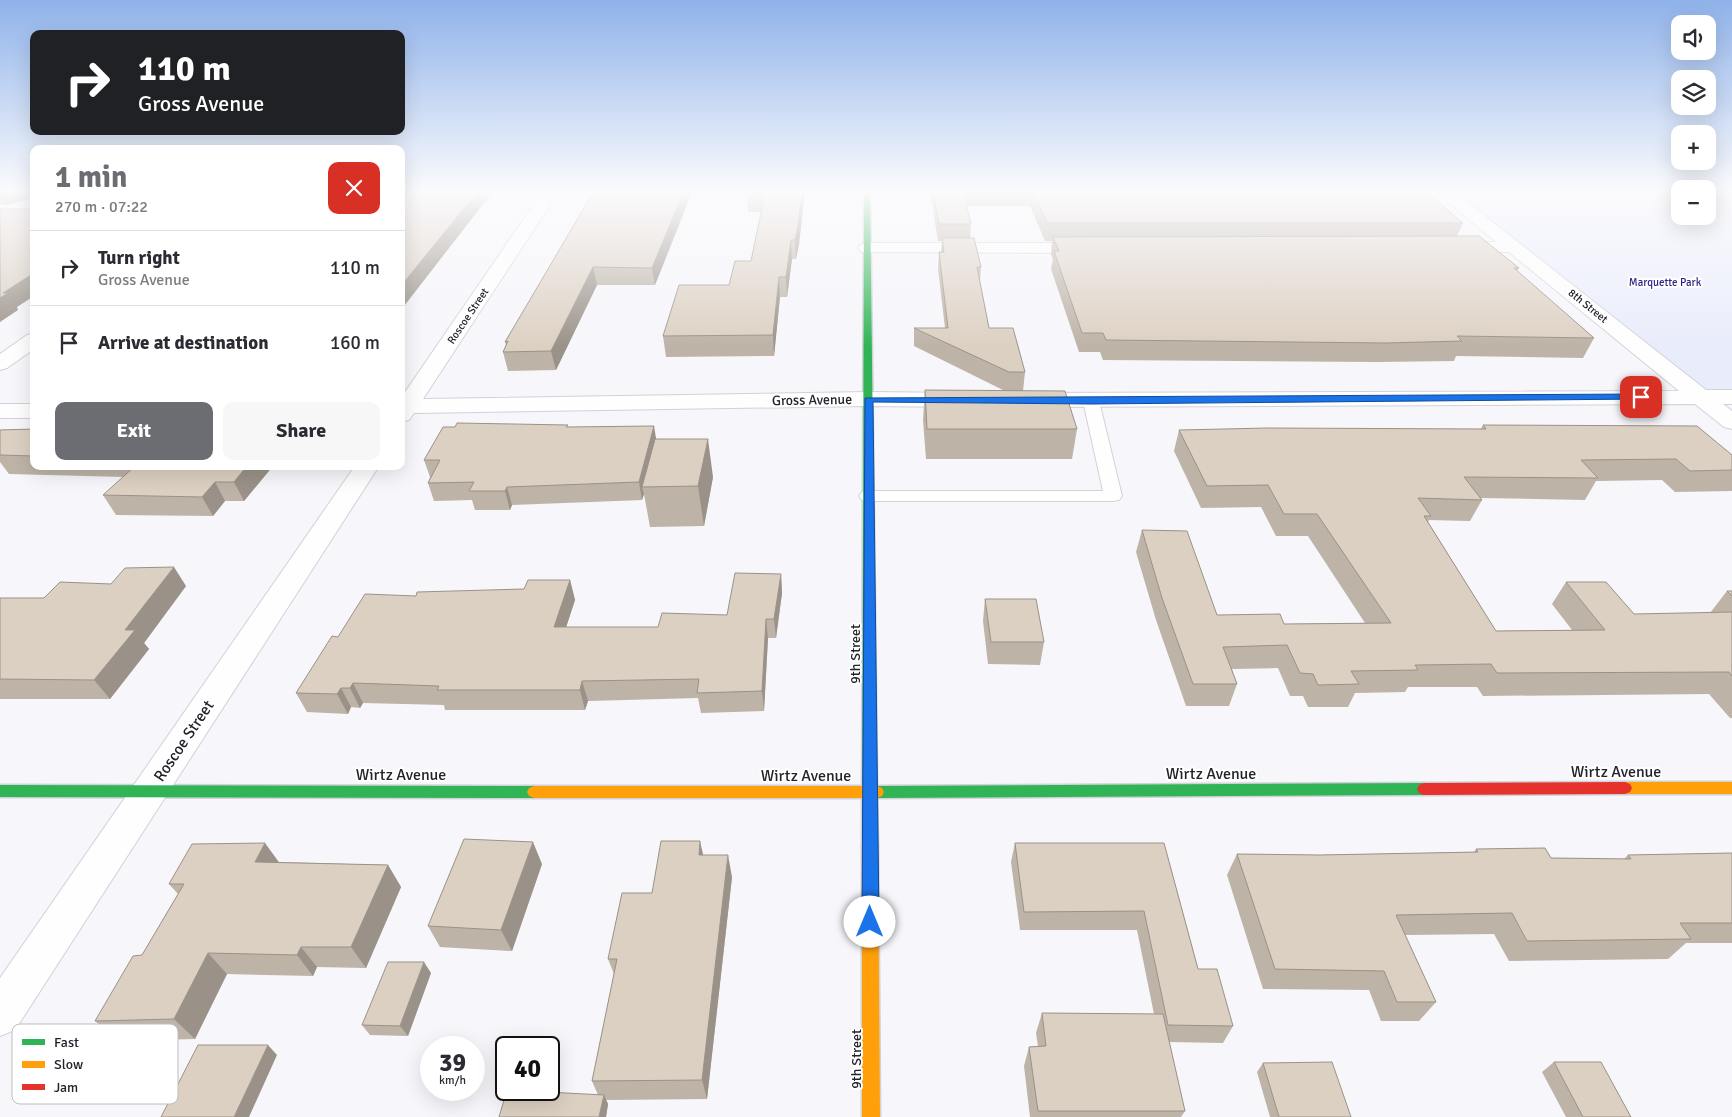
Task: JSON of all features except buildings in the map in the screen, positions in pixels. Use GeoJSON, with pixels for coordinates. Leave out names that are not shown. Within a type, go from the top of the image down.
{"type":"FeatureCollection","features":[{"type":"Feature","properties":{"kind":"street","name":"Roscoe Street"},"geometry":{"type":"LineString","coordinates":[[405,406],[516,243]]}},
{"type":"Feature","properties":{"kind":"street","name":"9th Street"},"geometry":{"type":"LineString","coordinates":[[867,243],[871,1117]]}},
{"type":"Feature","properties":{"kind":"street","name":"8th Street"},"geometry":{"type":"LineString","coordinates":[[1509,243],[1732,422]]}},
{"type":"Feature","properties":{"kind":"street"},"geometry":{"type":"LineString","coordinates":[[1434,247],[1514,247]]}},
{"type":"Feature","properties":{"kind":"street"},"geometry":{"type":"LineString","coordinates":[[867,248],[1106,248]]}},
{"type":"Feature","properties":{"kind":"street"},"geometry":{"type":"LineString","coordinates":[[0,364],[30,342]]}},
{"type":"Feature","properties":{"kind":"street"},"geometry":{"type":"LineString","coordinates":[[1013,400],[1732,397]]}},
{"type":"Feature","properties":{"kind":"street","name":"Gross Avenue"},"geometry":{"type":"LineString","coordinates":[[405,409],[868,400],[984,400]]}},
{"type":"Feature","properties":{"kind":"street"},"geometry":{"type":"LineString","coordinates":[[0,411],[30,411]]}},
{"type":"Feature","properties":{"kind":"street","name":"Roscoe Street"},"geometry":{"type":"LineString","coordinates":[[0,1015],[364,470]]}},
{"type":"Feature","properties":{"kind":"street","name":"Wirtz Avenue"},"geometry":{"type":"LineString","coordinates":[[0,791],[870,792],[1732,788]]}},
{"type":"Feature","properties":{"kind":"lane"},"geometry":{"type":"LineString","coordinates":[[868,496],[1114,496],[1091,401]]}},
{"type":"Feature","properties":{"kind":"green space","name":"Marquette Park"},"geometry":{"type":"Polygon","coordinates":[[[1508,243],[1732,243],[1732,397],[1701,397],[1508,243]]]}},
{"type":"Feature","properties":{"kind":"traffic: fast"},"geometry":{"type":"LineString","coordinates":[[867,243],[870,847]]}},
{"type":"Feature","properties":{"kind":"traffic: fast"},"geometry":{"type":"LineString","coordinates":[[877,792],[1424,789]]}},
{"type":"Feature","properties":{"kind":"traffic: fast"},"geometry":{"type":"LineString","coordinates":[[0,791],[534,792]]}},
{"type":"Feature","properties":{"kind":"traffic: slow"},"geometry":{"type":"LineString","coordinates":[[1625,788],[1732,788]]}},
{"type":"Feature","properties":{"kind":"traffic: slow"},"geometry":{"type":"LineString","coordinates":[[534,792],[877,792]]}},
{"type":"Feature","properties":{"kind":"traffic: slow"},"geometry":{"type":"LineString","coordinates":[[870,847],[871,1117]]}},
{"type":"Feature","properties":{"kind":"traffic: jam"},"geometry":{"type":"LineString","coordinates":[[1424,789],[1625,788]]}},
{"type":"Feature","properties":{"kind":"route"},"geometry":{"type":"LineString","coordinates":[[870,922],[868,400],[1091,401],[1641,397]]}}]}
